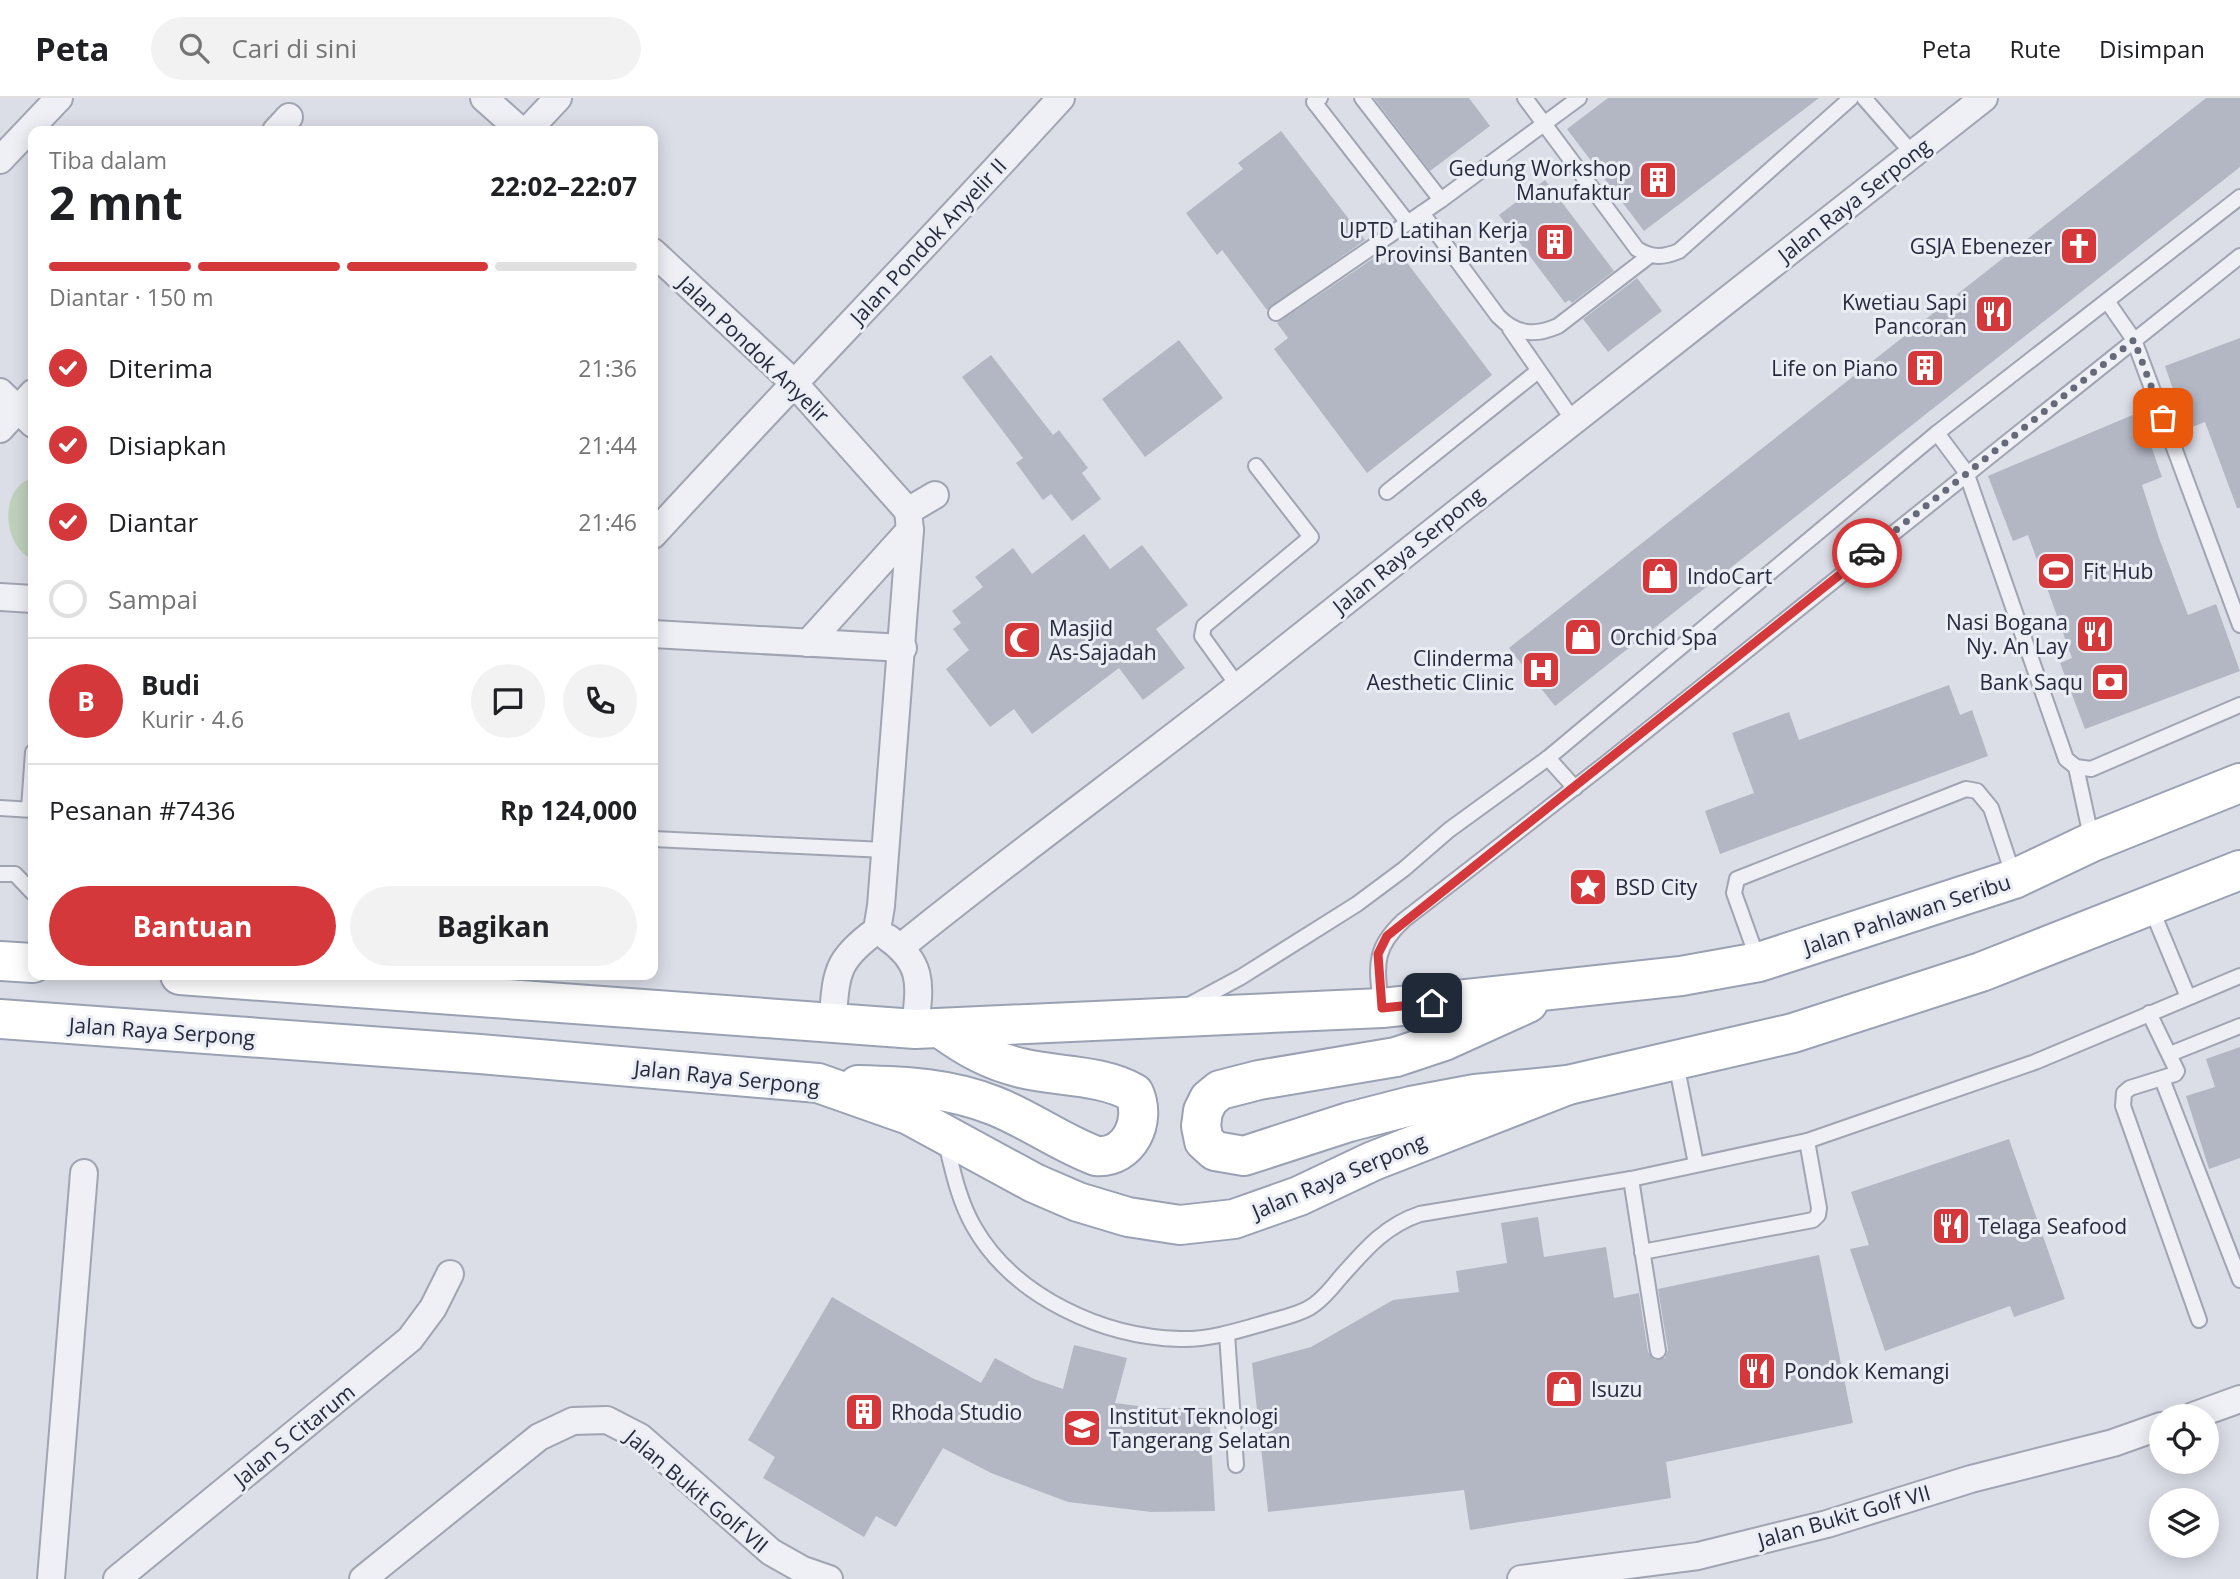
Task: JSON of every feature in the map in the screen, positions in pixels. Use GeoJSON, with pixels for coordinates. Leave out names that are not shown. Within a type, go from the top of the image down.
{"type":"FeatureCollection","features":[{"type":"Feature","properties":{"kind":"main road","name":"Jalan Pahlawan Seribu"},"geometry":{"type":"LineString","coordinates":[[1559,989],[1681,976],[1759,962],[2014,878],[2092,842],[2240,783]]}},
{"type":"Feature","properties":{"kind":"main road"},"geometry":{"type":"LineString","coordinates":[[1559,989],[1444,1041],[1396,1057],[1259,1080],[1220,1090],[1209,1099],[1200,1126],[1204,1141],[1215,1151],[1244,1156],[1349,1122],[1410,1106],[1475,1094],[1568,1085],[1676,1063],[1793,1033],[1956,980],[2236,875]]}},
{"type":"Feature","properties":{"kind":"main road"},"geometry":{"type":"LineString","coordinates":[[0,961],[28,964]]}},
{"type":"Feature","properties":{"kind":"main road"},"geometry":{"type":"LineString","coordinates":[[245,980],[929,1030],[1382,1008],[1559,989]]}},
{"type":"Feature","properties":{"kind":"main road","name":"Jalan Raya Serpong"},"geometry":{"type":"LineString","coordinates":[[0,1019],[494,1055],[818,1083],[870,1099],[943,1131],[1034,1183],[1079,1202],[1128,1217],[1180,1225],[1234,1219],[1299,1196],[1373,1161],[1568,1085]]}},
{"type":"Feature","properties":{"kind":"main road"},"geometry":{"type":"LineString","coordinates":[[818,1083],[910,1086],[960,1094],[1016,1115],[1096,1156],[1108,1157],[1120,1152],[1134,1132],[1139,1105],[1133,1093],[1105,1081],[997,1062],[929,1030]]}},
{"type":"Feature","properties":{"kind":"street"},"geometry":{"type":"LineString","coordinates":[[32,126],[59,98]]}},
{"type":"Feature","properties":{"kind":"street"},"geometry":{"type":"LineString","coordinates":[[485,98],[516,126]]}},
{"type":"Feature","properties":{"kind":"street"},"geometry":{"type":"LineString","coordinates":[[532,126],[558,98]]}},
{"type":"Feature","properties":{"kind":"street","name":"Jalan Pondok Anyelir II"},"geometry":{"type":"LineString","coordinates":[[658,530],[793,382],[915,259],[1061,98]]}},
{"type":"Feature","properties":{"kind":"street","name":"Jalan Raya Serpong"},"geometry":{"type":"LineString","coordinates":[[901,947],[996,870],[1238,686],[1984,98]]}},
{"type":"Feature","properties":{"kind":"street"},"geometry":{"type":"LineString","coordinates":[[0,160],[28,131]]}},
{"type":"Feature","properties":{"kind":"street","name":"Jalan Pondok Anyelir"},"geometry":{"type":"LineString","coordinates":[[658,257],[793,382],[909,521]]}},
{"type":"Feature","properties":{"kind":"street"},"geometry":{"type":"LineString","coordinates":[[0,429],[21,405]]}},
{"type":"Feature","properties":{"kind":"street"},"geometry":{"type":"LineString","coordinates":[[808,643],[909,521],[935,495]]}},
{"type":"Feature","properties":{"kind":"street"},"geometry":{"type":"LineString","coordinates":[[832,1025],[841,962],[855,946],[877,930],[903,648],[909,521]]}},
{"type":"Feature","properties":{"kind":"street"},"geometry":{"type":"LineString","coordinates":[[0,597],[28,599]]}},
{"type":"Feature","properties":{"kind":"street"},"geometry":{"type":"LineString","coordinates":[[658,634],[903,648]]}},
{"type":"Feature","properties":{"kind":"street"},"geometry":{"type":"LineString","coordinates":[[877,930],[901,947],[916,965],[929,1030]]}},
{"type":"Feature","properties":{"kind":"street"},"geometry":{"type":"LineString","coordinates":[[51,1579],[84,1173]]}},
{"type":"Feature","properties":{"kind":"street","name":"Jalan S Citarum"},"geometry":{"type":"LineString","coordinates":[[117,1579],[410,1339],[433,1308],[450,1274]]}},
{"type":"Feature","properties":{"kind":"street"},"geometry":{"type":"LineString","coordinates":[[2219,1407],[2240,1399]]}},
{"type":"Feature","properties":{"kind":"street","name":"Jalan Bukit Golf VII"},"geometry":{"type":"LineString","coordinates":[[363,1579],[539,1437],[573,1421],[607,1420],[640,1437],[771,1552],[803,1570],[829,1579]]}},
{"type":"Feature","properties":{"kind":"street","name":"Jalan Bukit Golf VII"},"geometry":{"type":"LineString","coordinates":[[1521,1579],[1698,1556],[1827,1524],[1971,1479],[2113,1443],[2149,1430]]}},
{"type":"Feature","properties":{"kind":"lane"},"geometry":{"type":"LineString","coordinates":[[1320,98],[1314,102],[1408,223]]}},
{"type":"Feature","properties":{"kind":"lane"},"geometry":{"type":"LineString","coordinates":[[1362,98],[1441,200]]}},
{"type":"Feature","properties":{"kind":"lane"},"geometry":{"type":"LineString","coordinates":[[1525,98],[1637,249],[1649,256],[1662,258],[1679,251],[1851,98]]}},
{"type":"Feature","properties":{"kind":"lane"},"geometry":{"type":"LineString","coordinates":[[1276,313],[1441,200],[1579,98]]}},
{"type":"Feature","properties":{"kind":"lane"},"geometry":{"type":"LineString","coordinates":[[1864,98],[1913,154]]}},
{"type":"Feature","properties":{"kind":"lane"},"geometry":{"type":"LineString","coordinates":[[1164,1019],[1241,977],[1357,904],[1548,758],[1937,433],[2240,197]]}},
{"type":"Feature","properties":{"kind":"lane"},"geometry":{"type":"LineString","coordinates":[[1422,213],[1510,329],[1573,420]]}},
{"type":"Feature","properties":{"kind":"lane"},"geometry":{"type":"LineString","coordinates":[[1510,329],[1525,333],[1544,332],[1558,326],[1649,256]]}},
{"type":"Feature","properties":{"kind":"lane"},"geometry":{"type":"LineString","coordinates":[[1382,1008],[1378,954],[1387,936],[2240,256]]}},
{"type":"Feature","properties":{"kind":"lane"},"geometry":{"type":"LineString","coordinates":[[2107,301],[2134,340],[2240,625]]}},
{"type":"Feature","properties":{"kind":"lane"},"geometry":{"type":"LineString","coordinates":[[1387,492],[1538,371]]}},
{"type":"Feature","properties":{"kind":"lane"},"geometry":{"type":"LineString","coordinates":[[1937,433],[1966,472],[2066,759],[2076,767],[2091,769],[2240,705]]}},
{"type":"Feature","properties":{"kind":"lane"},"geometry":{"type":"LineString","coordinates":[[1238,686],[1202,636],[1203,626],[1311,537],[1256,466]]}},
{"type":"Feature","properties":{"kind":"lane"},"geometry":{"type":"LineString","coordinates":[[1548,758],[1575,788]]}},
{"type":"Feature","properties":{"kind":"lane"},"geometry":{"type":"LineString","coordinates":[[2076,767],[2092,842]]}},
{"type":"Feature","properties":{"kind":"lane"},"geometry":{"type":"LineString","coordinates":[[1759,962],[1734,893],[1737,879],[1966,789],[1977,791],[1991,808],[2014,878]]}},
{"type":"Feature","properties":{"kind":"lane"},"geometry":{"type":"LineString","coordinates":[[0,808],[28,809]]}},
{"type":"Feature","properties":{"kind":"lane"},"geometry":{"type":"LineString","coordinates":[[658,839],[885,850]]}},
{"type":"Feature","properties":{"kind":"lane"},"geometry":{"type":"LineString","coordinates":[[0,874],[15,874],[28,888]]}},
{"type":"Feature","properties":{"kind":"lane"},"geometry":{"type":"LineString","coordinates":[[2150,906],[2188,997]]}},
{"type":"Feature","properties":{"kind":"lane"},"geometry":{"type":"LineString","coordinates":[[943,1131],[958,1193],[975,1229],[1018,1279],[1073,1312],[1129,1332],[1182,1339],[1227,1334],[1310,1308],[1329,1291],[1377,1237],[1399,1222],[1420,1214],[1631,1179],[1807,1141],[2035,1062],[2240,976]]}},
{"type":"Feature","properties":{"kind":"lane"},"geometry":{"type":"LineString","coordinates":[[2149,1013],[2177,1071],[2162,1079],[2130,1088],[2124,1093],[2123,1106],[2199,1320]]}},
{"type":"Feature","properties":{"kind":"lane"},"geometry":{"type":"LineString","coordinates":[[2170,1054],[2240,1026]]}},
{"type":"Feature","properties":{"kind":"lane"},"geometry":{"type":"LineString","coordinates":[[1676,1063],[1696,1164]]}},
{"type":"Feature","properties":{"kind":"lane"},"geometry":{"type":"LineString","coordinates":[[2162,1079],[2240,1280]]}},
{"type":"Feature","properties":{"kind":"lane"},"geometry":{"type":"LineString","coordinates":[[1642,1252],[1813,1220],[1818,1215],[1819,1208],[1807,1141]]}},
{"type":"Feature","properties":{"kind":"lane"},"geometry":{"type":"LineString","coordinates":[[1631,1179],[1658,1351]]}},
{"type":"Feature","properties":{"kind":"lane"},"geometry":{"type":"LineString","coordinates":[[1227,1334],[1236,1465]]}},
{"type":"Feature","properties":{"kind":"green space"},"geometry":{"type":"Polygon","coordinates":[[[28,480],[28,556],[14,542],[8,516],[14,492],[28,480]]]}},
{"type":"Feature","properties":{"kind":"building"},"geometry":{"type":"Polygon","coordinates":[[[1374,98],[1469,98],[1490,126],[1430,171],[1374,98]]]}},
{"type":"Feature","properties":{"kind":"building","name":"Gedung Workshop Manufaktur"},"geometry":{"type":"Polygon","coordinates":[[[1608,98],[1819,98],[1644,231],[1567,129],[1608,98]]]}},
{"type":"Feature","properties":{"kind":"building"},"geometry":{"type":"Polygon","coordinates":[[[2206,98],[2240,98],[2240,167],[1555,706],[1509,648],[2206,98]]]}},
{"type":"Feature","properties":{"kind":"building"},"geometry":{"type":"Polygon","coordinates":[[[1281,131],[1365,240],[1267,310],[1222,250],[1217,255],[1186,213],[1243,169],[1238,163],[1281,131]]]}},
{"type":"Feature","properties":{"kind":"building","name":"UPTD Latihan Kerja Provinsi Banten"},"geometry":{"type":"Polygon","coordinates":[[[1545,180],[1614,271],[1572,303],[1569,300],[1565,303],[1499,215],[1545,180]]]}},
{"type":"Feature","properties":{"kind":"building"},"geometry":{"type":"Polygon","coordinates":[[[1399,252],[1492,375],[1367,473],[1274,349],[1288,338],[1277,323],[1377,256],[1383,264],[1399,252]]]}},
{"type":"Feature","properties":{"kind":"building"},"geometry":{"type":"Polygon","coordinates":[[[1637,278],[1662,311],[1608,352],[1583,319],[1637,278]]]}},
{"type":"Feature","properties":{"kind":"building"},"geometry":{"type":"Polygon","coordinates":[[[2240,338],[2240,508],[2237,508],[2205,422],[2179,432],[2167,401],[2176,398],[2165,366],[2240,338]]]}},
{"type":"Feature","properties":{"kind":"building"},"geometry":{"type":"Polygon","coordinates":[[[1179,340],[1223,398],[1145,457],[1102,399],[1179,340]]]}},
{"type":"Feature","properties":{"kind":"building"},"geometry":{"type":"Polygon","coordinates":[[[991,355],[1053,435],[1059,430],[1088,468],[1082,473],[1101,499],[1072,521],[1051,494],[1043,500],[1016,463],[1023,458],[962,377],[991,355]]]}},
{"type":"Feature","properties":{"kind":"building"},"geometry":{"type":"Polygon","coordinates":[[[2149,408],[2160,439],[2150,443],[2162,477],[2142,485],[2159,538],[2188,615],[2216,604],[2240,671],[2085,729],[2060,663],[2072,658],[2028,535],[2013,541],[1988,476],[2149,408]]]}},
{"type":"Feature","properties":{"kind":"building"},"geometry":{"type":"Polygon","coordinates":[[[1084,534],[1110,569],[1142,545],[1188,605],[1156,629],[1185,668],[1143,700],[1119,668],[1032,734],[1014,709],[990,727],[946,669],[969,650],[953,629],[961,623],[952,611],[983,587],[975,577],[1013,548],[1032,574],[1084,534]]]}},
{"type":"Feature","properties":{"kind":"building"},"geometry":{"type":"Polygon","coordinates":[[[1949,685],[1960,715],[1972,710],[1988,756],[1720,854],[1705,811],[1754,793],[1732,733],[1789,712],[1799,740],[1949,685]]]}},
{"type":"Feature","properties":{"kind":"building"},"geometry":{"type":"Polygon","coordinates":[[[2240,1047],[2240,1158],[2209,1169],[2186,1096],[2215,1087],[2206,1059],[2240,1047]]]}},
{"type":"Feature","properties":{"kind":"building","name":"Telaga Seafood"},"geometry":{"type":"Polygon","coordinates":[[[2009,1139],[2065,1299],[2014,1317],[2010,1306],[1885,1351],[1850,1249],[1869,1245],[1851,1192],[2009,1139]]]}},
{"type":"Feature","properties":{"kind":"building"},"geometry":{"type":"Polygon","coordinates":[[[1538,1217],[1544,1257],[1606,1247],[1614,1298],[1639,1293],[1648,1352],[1655,1360],[1665,1358],[1668,1350],[1658,1289],[1819,1255],[1853,1423],[1666,1462],[1671,1498],[1470,1530],[1464,1490],[1268,1512],[1252,1363],[1311,1347],[1393,1300],[1459,1292],[1456,1271],[1507,1263],[1501,1223],[1538,1217]]]}},
{"type":"Feature","properties":{"kind":"building"},"geometry":{"type":"Polygon","coordinates":[[[832,1297],[981,1383],[995,1358],[1034,1379],[1063,1389],[1074,1345],[1127,1358],[1115,1403],[1154,1408],[1209,1408],[1215,1511],[1152,1512],[1068,1502],[991,1473],[943,1448],[896,1527],[876,1516],[864,1537],[763,1478],[775,1457],[748,1440],[832,1297]]]}},
{"type":"Feature","properties":{"kind":"way so far"},"geometry":{"type":"LineString","coordinates":[[1867,553],[2134,340],[2163,418]]}},
{"type":"Feature","properties":{"kind":"place","name":"Gedung Workshop Manufaktur"},"geometry":{"type":"Point","coordinates":[1658,180]}},
{"type":"Feature","properties":{"kind":"place","name":"UPTD Latihan Kerja Provinsi Banten"},"geometry":{"type":"Point","coordinates":[1555,242]}},
{"type":"Feature","properties":{"kind":"place","name":"GSJA Ebenezer"},"geometry":{"type":"Point","coordinates":[2079,246]}},
{"type":"Feature","properties":{"kind":"place","name":"Kwetiau Sapi Pancoran"},"geometry":{"type":"Point","coordinates":[1994,314]}},
{"type":"Feature","properties":{"kind":"place","name":"Life on Piano"},"geometry":{"type":"Point","coordinates":[1925,368]}},
{"type":"Feature","properties":{"kind":"place","name":"Fit Hub"},"geometry":{"type":"Point","coordinates":[2056,571]}},
{"type":"Feature","properties":{"kind":"place","name":"IndoCart"},"geometry":{"type":"Point","coordinates":[1660,576]}},
{"type":"Feature","properties":{"kind":"place","name":"Nasi Bogana Ny. An Lay"},"geometry":{"type":"Point","coordinates":[2095,634]}},
{"type":"Feature","properties":{"kind":"place","name":"Orchid Spa"},"geometry":{"type":"Point","coordinates":[1583,637]}},
{"type":"Feature","properties":{"kind":"place","name":"Masjid As-Sajadah"},"geometry":{"type":"Point","coordinates":[1022,640]}},
{"type":"Feature","properties":{"kind":"place","name":"Clinderma Aesthetic Clinic"},"geometry":{"type":"Point","coordinates":[1541,670]}},
{"type":"Feature","properties":{"kind":"place","name":"Bank Saqu"},"geometry":{"type":"Point","coordinates":[2110,682]}},
{"type":"Feature","properties":{"kind":"place","name":"BSD City"},"geometry":{"type":"Point","coordinates":[1588,887]}},
{"type":"Feature","properties":{"kind":"place","name":"Telaga Seafood"},"geometry":{"type":"Point","coordinates":[1951,1226]}},
{"type":"Feature","properties":{"kind":"place","name":"Pondok Kemangi"},"geometry":{"type":"Point","coordinates":[1757,1371]}},
{"type":"Feature","properties":{"kind":"place","name":"Isuzu"},"geometry":{"type":"Point","coordinates":[1564,1389]}},
{"type":"Feature","properties":{"kind":"place","name":"Rhoda Studio"},"geometry":{"type":"Point","coordinates":[864,1412]}},
{"type":"Feature","properties":{"kind":"place","name":"Institut Teknologi Tangerang Selatan"},"geometry":{"type":"Point","coordinates":[1082,1428]}},
{"type":"Feature","properties":{"kind":"route"},"geometry":{"type":"LineString","coordinates":[[1432,1003],[1382,1008],[1378,954],[1387,936],[1867,553]]}}]}
